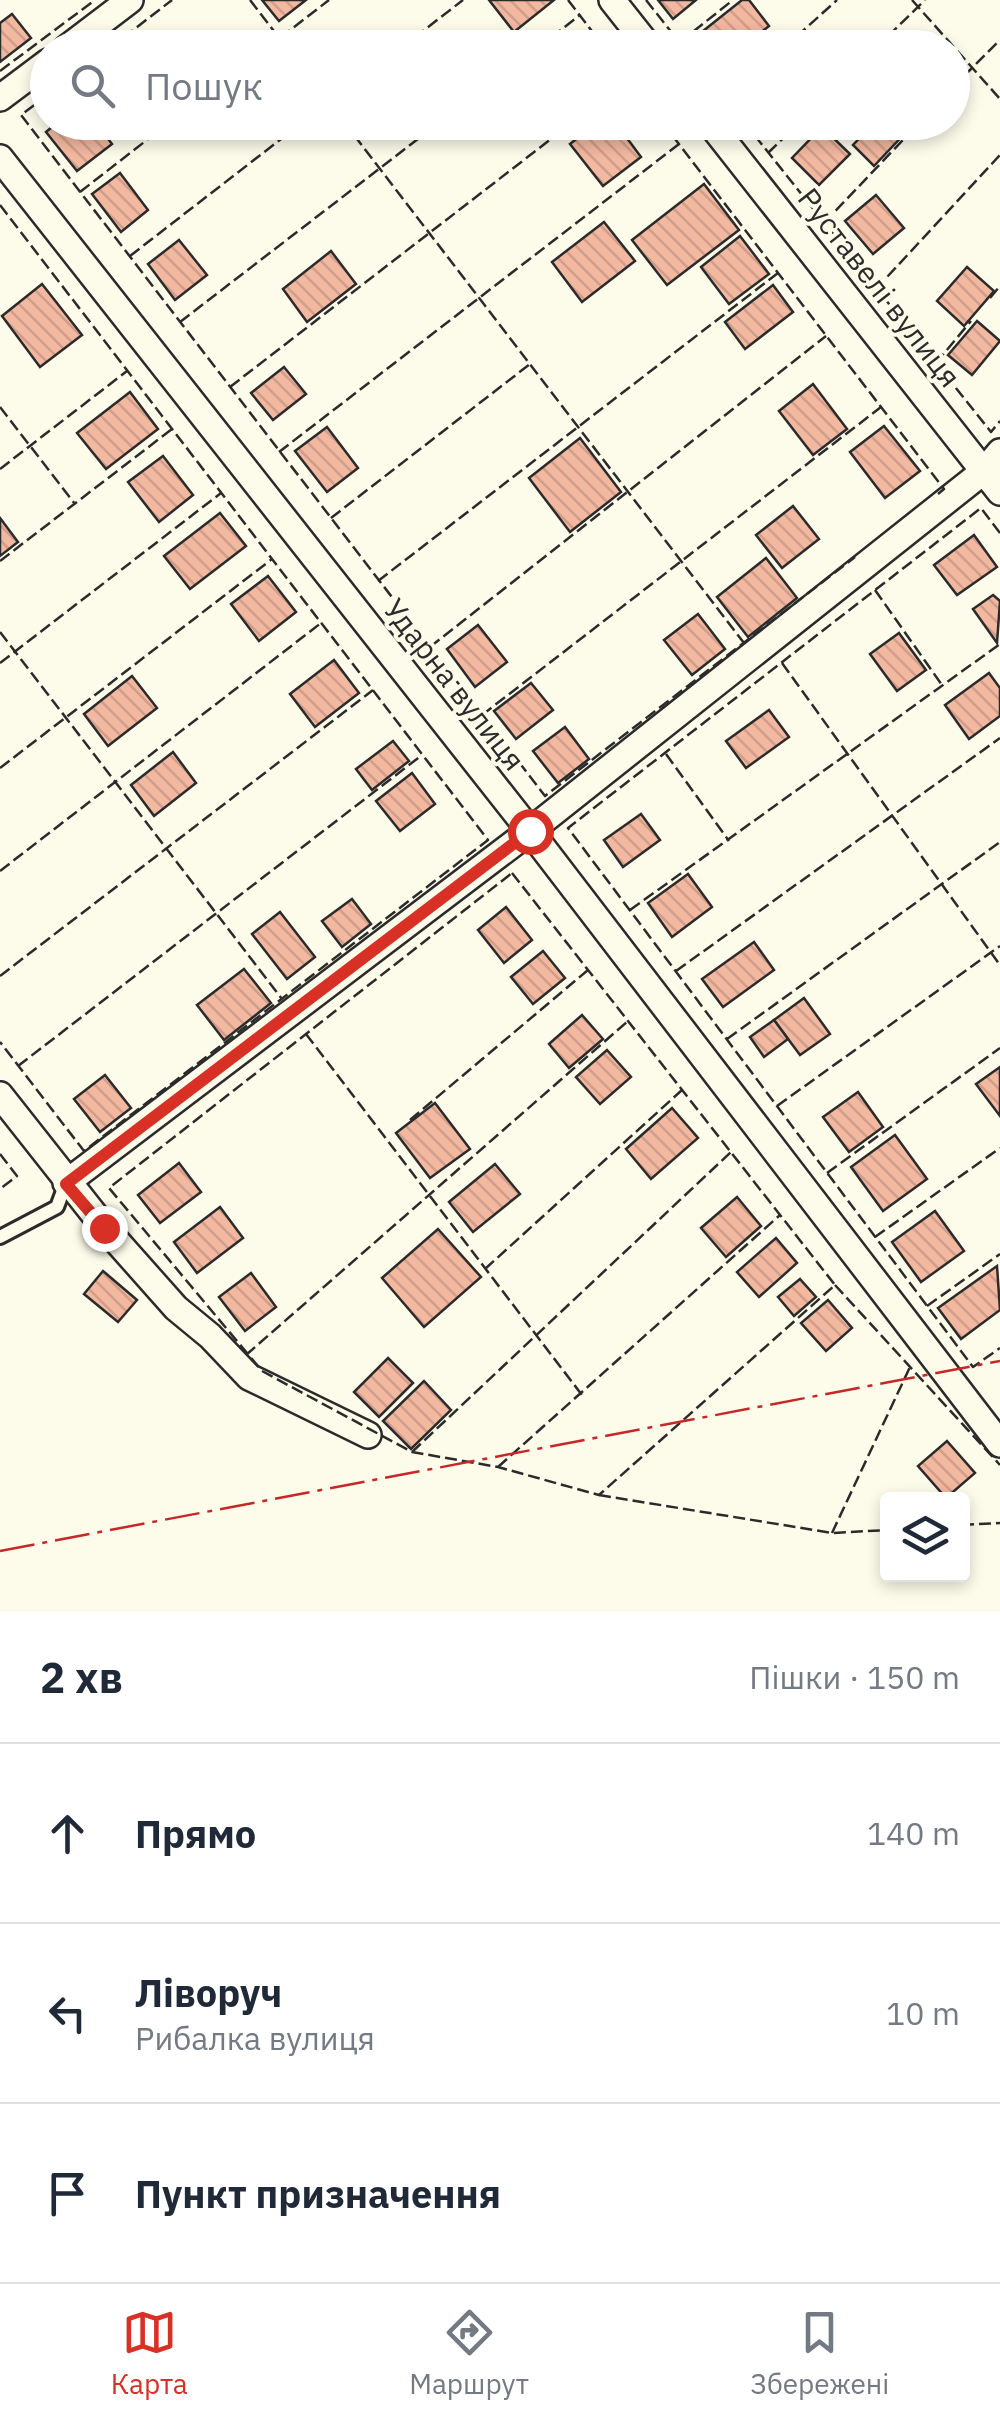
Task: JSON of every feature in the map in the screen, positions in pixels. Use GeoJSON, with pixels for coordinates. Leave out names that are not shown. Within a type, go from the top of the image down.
{"type":"FeatureCollection","features":[{"type":"Feature","properties":{"kind":"street"},"geometry":{"type":"LineString","coordinates":[[91,30],[130,0]]}},
{"type":"Feature","properties":{"kind":"street"},"geometry":{"type":"LineString","coordinates":[[612,0],[636,30]]}},
{"type":"Feature","properties":{"kind":"street"},"geometry":{"type":"LineString","coordinates":[[0,98],[30,76]]}},
{"type":"Feature","properties":{"kind":"street","name":"Руставелі вулиця"},"geometry":{"type":"LineString","coordinates":[[724,140],[992,462],[1000,492]]}},
{"type":"Feature","properties":{"kind":"street","name":"Ударна вулиця"},"geometry":{"type":"LineString","coordinates":[[0,158],[530,831],[1000,1444]]}},
{"type":"Feature","properties":{"kind":"street"},"geometry":{"type":"LineString","coordinates":[[66,1184],[530,831],[992,462]]}},
{"type":"Feature","properties":{"kind":"street"},"geometry":{"type":"LineString","coordinates":[[0,1095],[66,1184],[176,1308],[249,1377],[368,1435]]}},
{"type":"Feature","properties":{"kind":"lane"},"geometry":{"type":"LineString","coordinates":[[0,1237],[57,1206],[66,1184]]}},
{"type":"Feature","properties":{"kind":"building"},"geometry":{"type":"Polygon","coordinates":[[[262,0],[306,0],[279,21],[262,0]]]}},
{"type":"Feature","properties":{"kind":"building"},"geometry":{"type":"Polygon","coordinates":[[[489,0],[554,0],[516,30],[489,0]]]}},
{"type":"Feature","properties":{"kind":"building"},"geometry":{"type":"Polygon","coordinates":[[[658,0],[696,0],[673,19],[658,0]]]}},
{"type":"Feature","properties":{"kind":"building"},"geometry":{"type":"Polygon","coordinates":[[[742,0],[749,0],[769,26],[764,30],[704,30],[742,0]]]}},
{"type":"Feature","properties":{"kind":"building"},"geometry":{"type":"Polygon","coordinates":[[[12,14],[30,39],[0,62],[0,23],[12,14]]]}},
{"type":"Feature","properties":{"kind":"building"},"geometry":{"type":"Polygon","coordinates":[[[52,140],[109,140],[112,144],[77,171],[52,140]]]}},
{"type":"Feature","properties":{"kind":"building"},"geometry":{"type":"Polygon","coordinates":[[[575,140],[628,140],[641,157],[603,186],[570,144],[575,140]]]}},
{"type":"Feature","properties":{"kind":"building"},"geometry":{"type":"Polygon","coordinates":[[[809,140],[835,140],[850,154],[819,185],[792,158],[809,140]]]}},
{"type":"Feature","properties":{"kind":"building"},"geometry":{"type":"Polygon","coordinates":[[[858,140],[898,140],[874,166],[853,145],[858,140]]]}},
{"type":"Feature","properties":{"kind":"building"},"geometry":{"type":"Polygon","coordinates":[[[120,173],[148,210],[121,232],[92,194],[120,173]]]}},
{"type":"Feature","properties":{"kind":"building"},"geometry":{"type":"Polygon","coordinates":[[[704,184],[739,230],[667,285],[632,240],[704,184]]]}},
{"type":"Feature","properties":{"kind":"building"},"geometry":{"type":"Polygon","coordinates":[[[876,195],[904,228],[873,254],[845,221],[876,195]]]}},
{"type":"Feature","properties":{"kind":"building"},"geometry":{"type":"Polygon","coordinates":[[[604,222],[635,261],[582,302],[552,262],[604,222]]]}},
{"type":"Feature","properties":{"kind":"building"},"geometry":{"type":"Polygon","coordinates":[[[740,236],[769,274],[729,304],[701,267],[740,236]]]}},
{"type":"Feature","properties":{"kind":"building"},"geometry":{"type":"Polygon","coordinates":[[[179,240],[207,275],[175,300],[148,264],[179,240]]]}},
{"type":"Feature","properties":{"kind":"building"},"geometry":{"type":"Polygon","coordinates":[[[331,251],[356,284],[307,322],[283,289],[331,251]]]}},
{"type":"Feature","properties":{"kind":"building"},"geometry":{"type":"Polygon","coordinates":[[[967,267],[994,291],[964,326],[937,301],[967,267]]]}},
{"type":"Feature","properties":{"kind":"building"},"geometry":{"type":"Polygon","coordinates":[[[42,284],[82,335],[40,367],[2,316],[42,284]]]}},
{"type":"Feature","properties":{"kind":"building"},"geometry":{"type":"Polygon","coordinates":[[[773,285],[793,312],[745,349],[725,322],[773,285]]]}},
{"type":"Feature","properties":{"kind":"building"},"geometry":{"type":"Polygon","coordinates":[[[977,321],[1000,341],[972,375],[948,355],[977,321]]]}},
{"type":"Feature","properties":{"kind":"building"},"geometry":{"type":"Polygon","coordinates":[[[284,367],[306,394],[273,420],[251,393],[284,367]]]}},
{"type":"Feature","properties":{"kind":"building"},"geometry":{"type":"Polygon","coordinates":[[[813,384],[847,429],[813,455],[779,411],[813,384]]]}},
{"type":"Feature","properties":{"kind":"building"},"geometry":{"type":"Polygon","coordinates":[[[130,392],[158,429],[106,469],[77,433],[130,392]]]}},
{"type":"Feature","properties":{"kind":"building"},"geometry":{"type":"Polygon","coordinates":[[[884,426],[920,471],[885,498],[850,452],[884,426]]]}},
{"type":"Feature","properties":{"kind":"building"},"geometry":{"type":"Polygon","coordinates":[[[327,427],[358,468],[327,492],[295,451],[327,427]]]}},
{"type":"Feature","properties":{"kind":"building"},"geometry":{"type":"Polygon","coordinates":[[[580,438],[621,492],[570,532],[529,478],[580,438]]]}},
{"type":"Feature","properties":{"kind":"building"},"geometry":{"type":"Polygon","coordinates":[[[163,456],[193,495],[159,522],[128,482],[163,456]]]}},
{"type":"Feature","properties":{"kind":"building"},"geometry":{"type":"Polygon","coordinates":[[[793,506],[819,539],[782,568],[756,535],[793,506]]]}},
{"type":"Feature","properties":{"kind":"building"},"geometry":{"type":"Polygon","coordinates":[[[220,513],[246,546],[190,589],[164,556],[220,513]]]}},
{"type":"Feature","properties":{"kind":"building"},"geometry":{"type":"Polygon","coordinates":[[[0,518],[18,542],[0,556],[0,518]]]}},
{"type":"Feature","properties":{"kind":"building"},"geometry":{"type":"Polygon","coordinates":[[[974,535],[997,567],[957,595],[934,565],[974,535]]]}},
{"type":"Feature","properties":{"kind":"building"},"geometry":{"type":"Polygon","coordinates":[[[766,558],[797,598],[748,637],[717,597],[766,558]]]}},
{"type":"Feature","properties":{"kind":"building"},"geometry":{"type":"Polygon","coordinates":[[[268,576],[296,612],[259,641],[231,604],[268,576]]]}},
{"type":"Feature","properties":{"kind":"building"},"geometry":{"type":"Polygon","coordinates":[[[993,595],[1000,601],[997,643],[973,609],[993,595]]]}},
{"type":"Feature","properties":{"kind":"building"},"geometry":{"type":"Polygon","coordinates":[[[698,614],[725,649],[692,675],[664,640],[698,614]]]}},
{"type":"Feature","properties":{"kind":"building"},"geometry":{"type":"Polygon","coordinates":[[[478,625],[507,662],[475,687],[447,649],[478,625]]]}},
{"type":"Feature","properties":{"kind":"building"},"geometry":{"type":"Polygon","coordinates":[[[899,633],[926,670],[897,691],[870,654],[899,633]]]}},
{"type":"Feature","properties":{"kind":"building"},"geometry":{"type":"Polygon","coordinates":[[[334,660],[359,693],[315,727],[290,694],[334,660]]]}},
{"type":"Feature","properties":{"kind":"building"},"geometry":{"type":"Polygon","coordinates":[[[989,673],[1000,688],[1000,716],[969,739],[945,705],[989,673]]]}},
{"type":"Feature","properties":{"kind":"building"},"geometry":{"type":"Polygon","coordinates":[[[132,676],[157,708],[108,746],[84,714],[132,676]]]}},
{"type":"Feature","properties":{"kind":"building"},"geometry":{"type":"Polygon","coordinates":[[[531,683],[553,710],[516,739],[494,711],[531,683]]]}},
{"type":"Feature","properties":{"kind":"building"},"geometry":{"type":"Polygon","coordinates":[[[769,710],[789,737],[746,768],[726,741],[769,710]]]}},
{"type":"Feature","properties":{"kind":"building"},"geometry":{"type":"Polygon","coordinates":[[[565,727],[589,759],[558,783],[533,751],[565,727]]]}},
{"type":"Feature","properties":{"kind":"building"},"geometry":{"type":"Polygon","coordinates":[[[393,741],[409,761],[372,790],[356,769],[393,741]]]}},
{"type":"Feature","properties":{"kind":"building"},"geometry":{"type":"Polygon","coordinates":[[[173,752],[196,783],[154,816],[131,785],[173,752]]]}},
{"type":"Feature","properties":{"kind":"building"},"geometry":{"type":"Polygon","coordinates":[[[412,773],[435,804],[400,831],[376,801],[412,773]]]}},
{"type":"Feature","properties":{"kind":"building"},"geometry":{"type":"Polygon","coordinates":[[[641,814],[660,840],[623,867],[604,840],[641,814]]]}},
{"type":"Feature","properties":{"kind":"building"},"geometry":{"type":"Polygon","coordinates":[[[688,874],[712,907],[672,937],[648,903],[688,874]]]}},
{"type":"Feature","properties":{"kind":"building"},"geometry":{"type":"Polygon","coordinates":[[[352,899],[371,924],[342,947],[322,921],[352,899]]]}},
{"type":"Feature","properties":{"kind":"building"},"geometry":{"type":"Polygon","coordinates":[[[506,907],[532,940],[504,963],[478,930],[506,907]]]}},
{"type":"Feature","properties":{"kind":"building"},"geometry":{"type":"Polygon","coordinates":[[[280,912],[315,957],[287,979],[252,934],[280,912]]]}},
{"type":"Feature","properties":{"kind":"building"},"geometry":{"type":"Polygon","coordinates":[[[754,942],[774,970],[723,1007],[702,979],[754,942]]]}},
{"type":"Feature","properties":{"kind":"building"},"geometry":{"type":"Polygon","coordinates":[[[543,951],[565,978],[533,1004],[511,977],[543,951]]]}},
{"type":"Feature","properties":{"kind":"building"},"geometry":{"type":"Polygon","coordinates":[[[244,969],[271,1003],[224,1040],[197,1005],[244,969]]]}},
{"type":"Feature","properties":{"kind":"building"},"geometry":{"type":"Polygon","coordinates":[[[804,998],[830,1034],[800,1055],[774,1020],[804,998]]]}},
{"type":"Feature","properties":{"kind":"building"},"geometry":{"type":"Polygon","coordinates":[[[582,1015],[603,1039],[569,1068],[549,1044],[582,1015]]]}},
{"type":"Feature","properties":{"kind":"building"},"geometry":{"type":"Polygon","coordinates":[[[774,1020],[788,1039],[764,1057],[750,1037],[774,1020]]]}},
{"type":"Feature","properties":{"kind":"building"},"geometry":{"type":"Polygon","coordinates":[[[607,1050],[631,1077],[600,1104],[576,1077],[607,1050]]]}},
{"type":"Feature","properties":{"kind":"building"},"geometry":{"type":"Polygon","coordinates":[[[1000,1067],[1000,1116],[976,1084],[1000,1067]]]}},
{"type":"Feature","properties":{"kind":"building"},"geometry":{"type":"Polygon","coordinates":[[[105,1075],[131,1108],[100,1132],[74,1099],[105,1075]]]}},
{"type":"Feature","properties":{"kind":"building"},"geometry":{"type":"Polygon","coordinates":[[[858,1092],[883,1127],[849,1152],[823,1117],[858,1092]]]}},
{"type":"Feature","properties":{"kind":"building"},"geometry":{"type":"Polygon","coordinates":[[[435,1103],[470,1149],[430,1178],[396,1133],[435,1103]]]}},
{"type":"Feature","properties":{"kind":"building"},"geometry":{"type":"Polygon","coordinates":[[[672,1108],[698,1138],[651,1179],[626,1149],[672,1108]]]}},
{"type":"Feature","properties":{"kind":"building"},"geometry":{"type":"Polygon","coordinates":[[[895,1135],[927,1179],[883,1211],[851,1167],[895,1135]]]}},
{"type":"Feature","properties":{"kind":"building"},"geometry":{"type":"Polygon","coordinates":[[[179,1163],[201,1192],[160,1223],[138,1195],[179,1163]]]}},
{"type":"Feature","properties":{"kind":"building"},"geometry":{"type":"Polygon","coordinates":[[[495,1164],[520,1194],[473,1232],[449,1202],[495,1164]]]}},
{"type":"Feature","properties":{"kind":"building"},"geometry":{"type":"Polygon","coordinates":[[[737,1197],[761,1226],[726,1257],[701,1228],[737,1197]]]}},
{"type":"Feature","properties":{"kind":"building"},"geometry":{"type":"Polygon","coordinates":[[[220,1207],[243,1238],[197,1273],[174,1242],[220,1207]]]}},
{"type":"Feature","properties":{"kind":"building"},"geometry":{"type":"Polygon","coordinates":[[[935,1211],[964,1251],[921,1282],[892,1242],[935,1211]]]}},
{"type":"Feature","properties":{"kind":"building"},"geometry":{"type":"Polygon","coordinates":[[[438,1229],[481,1277],[424,1327],[382,1278],[438,1229]]]}},
{"type":"Feature","properties":{"kind":"building"},"geometry":{"type":"Polygon","coordinates":[[[776,1238],[797,1263],[759,1297],[737,1272],[776,1238]]]}},
{"type":"Feature","properties":{"kind":"building"},"geometry":{"type":"Polygon","coordinates":[[[997,1266],[1000,1310],[961,1339],[938,1308],[997,1266]]]}},
{"type":"Feature","properties":{"kind":"building"},"geometry":{"type":"Polygon","coordinates":[[[103,1271],[137,1300],[118,1322],[84,1294],[103,1271]]]}},
{"type":"Feature","properties":{"kind":"building"},"geometry":{"type":"Polygon","coordinates":[[[251,1273],[276,1307],[245,1331],[219,1297],[251,1273]]]}},
{"type":"Feature","properties":{"kind":"building"},"geometry":{"type":"Polygon","coordinates":[[[800,1279],[816,1297],[794,1316],[778,1297],[800,1279]]]}},
{"type":"Feature","properties":{"kind":"building"},"geometry":{"type":"Polygon","coordinates":[[[828,1300],[852,1328],[826,1351],[801,1323],[828,1300]]]}},
{"type":"Feature","properties":{"kind":"building"},"geometry":{"type":"Polygon","coordinates":[[[388,1358],[413,1383],[379,1417],[354,1392],[388,1358]]]}},
{"type":"Feature","properties":{"kind":"building"},"geometry":{"type":"Polygon","coordinates":[[[424,1381],[451,1410],[411,1449],[383,1421],[424,1381]]]}},
{"type":"Feature","properties":{"kind":"building"},"geometry":{"type":"Polygon","coordinates":[[[947,1441],[975,1473],[953,1492],[941,1492],[918,1466],[947,1441]]]}},
{"type":"Feature","properties":{"kind":"fence"},"geometry":{"type":"LineString","coordinates":[[55,30],[95,0]]}},
{"type":"Feature","properties":{"kind":"fence"},"geometry":{"type":"LineString","coordinates":[[133,30],[172,0]]}},
{"type":"Feature","properties":{"kind":"fence"},"geometry":{"type":"LineString","coordinates":[[250,0],[273,30]]}},
{"type":"Feature","properties":{"kind":"fence"},"geometry":{"type":"LineString","coordinates":[[290,30],[329,0]]}},
{"type":"Feature","properties":{"kind":"fence"},"geometry":{"type":"LineString","coordinates":[[424,30],[463,0]]}},
{"type":"Feature","properties":{"kind":"fence"},"geometry":{"type":"LineString","coordinates":[[568,0],[591,30]]}},
{"type":"Feature","properties":{"kind":"fence"},"geometry":{"type":"LineString","coordinates":[[646,0],[670,30]]}},
{"type":"Feature","properties":{"kind":"fence"},"geometry":{"type":"LineString","coordinates":[[695,30],[733,0]]}},
{"type":"Feature","properties":{"kind":"fence"},"geometry":{"type":"LineString","coordinates":[[804,30],[837,0]]}},
{"type":"Feature","properties":{"kind":"fence"},"geometry":{"type":"LineString","coordinates":[[912,0],[939,30]]}},
{"type":"Feature","properties":{"kind":"fence"},"geometry":{"type":"LineString","coordinates":[[894,30],[925,0]]}},
{"type":"Feature","properties":{"kind":"fence"},"geometry":{"type":"LineString","coordinates":[[561,30],[580,15]]}},
{"type":"Feature","properties":{"kind":"fence"},"geometry":{"type":"LineString","coordinates":[[970,70],[1000,40]]}},
{"type":"Feature","properties":{"kind":"fence"},"geometry":{"type":"LineString","coordinates":[[0,71],[30,49]]}},
{"type":"Feature","properties":{"kind":"fence"},"geometry":{"type":"LineString","coordinates":[[970,65],[1000,99]]}},
{"type":"Feature","properties":{"kind":"fence"},"geometry":{"type":"LineString","coordinates":[[30,108],[21,115],[30,127]]}},
{"type":"Feature","properties":{"kind":"fence"},"geometry":{"type":"LineString","coordinates":[[40,140],[545,796],[855,557]]}},
{"type":"Feature","properties":{"kind":"fence"},"geometry":{"type":"LineString","coordinates":[[80,192],[147,140]]}},
{"type":"Feature","properties":{"kind":"fence"},"geometry":{"type":"LineString","coordinates":[[130,256],[280,140]]}},
{"type":"Feature","properties":{"kind":"fence"},"geometry":{"type":"LineString","coordinates":[[358,140],[744,643]]}},
{"type":"Feature","properties":{"kind":"fence"},"geometry":{"type":"LineString","coordinates":[[180,322],[417,140]]}},
{"type":"Feature","properties":{"kind":"fence"},"geometry":{"type":"LineString","coordinates":[[230,387],[550,140]]}},
{"type":"Feature","properties":{"kind":"fence"},"geometry":{"type":"LineString","coordinates":[[676,140],[944,489],[938,494]]}},
{"type":"Feature","properties":{"kind":"fence"},"geometry":{"type":"LineString","coordinates":[[758,140],[991,432],[1000,421]]}},
{"type":"Feature","properties":{"kind":"fence"},"geometry":{"type":"LineString","coordinates":[[768,153],[781,140]]}},
{"type":"Feature","properties":{"kind":"fence"},"geometry":{"type":"LineString","coordinates":[[824,223],[903,140]]}},
{"type":"Feature","properties":{"kind":"fence"},"geometry":{"type":"LineString","coordinates":[[279,452],[679,144]]}},
{"type":"Feature","properties":{"kind":"fence"},"geometry":{"type":"LineString","coordinates":[[876,289],[1000,155]]}},
{"type":"Feature","properties":{"kind":"fence"},"geometry":{"type":"LineString","coordinates":[[0,205],[488,840],[84,1151],[0,1042]]}},
{"type":"Feature","properties":{"kind":"fence"},"geometry":{"type":"LineString","coordinates":[[378,581],[778,273]]}},
{"type":"Feature","properties":{"kind":"fence"},"geometry":{"type":"LineString","coordinates":[[990,298],[1000,286]]}},
{"type":"Feature","properties":{"kind":"fence"},"geometry":{"type":"LineString","coordinates":[[936,363],[971,321]]}},
{"type":"Feature","properties":{"kind":"fence"},"geometry":{"type":"LineString","coordinates":[[430,647],[826,336]]}},
{"type":"Feature","properties":{"kind":"fence"},"geometry":{"type":"LineString","coordinates":[[331,518],[530,364]]}},
{"type":"Feature","properties":{"kind":"fence"},"geometry":{"type":"LineString","coordinates":[[0,469],[127,371]]}},
{"type":"Feature","properties":{"kind":"fence"},"geometry":{"type":"LineString","coordinates":[[0,407],[75,504]]}},
{"type":"Feature","properties":{"kind":"fence"},"geometry":{"type":"LineString","coordinates":[[482,715],[881,407]]}},
{"type":"Feature","properties":{"kind":"fence"},"geometry":{"type":"LineString","coordinates":[[0,561],[172,429]]}},
{"type":"Feature","properties":{"kind":"fence"},"geometry":{"type":"LineString","coordinates":[[0,663],[221,493]]}},
{"type":"Feature","properties":{"kind":"fence"},"geometry":{"type":"LineString","coordinates":[[1000,533],[981,508],[568,828],[973,1367],[1000,1348]]}},
{"type":"Feature","properties":{"kind":"fence"},"geometry":{"type":"LineString","coordinates":[[0,768],[272,559]]}},
{"type":"Feature","properties":{"kind":"fence"},"geometry":{"type":"LineString","coordinates":[[875,590],[942,685]]}},
{"type":"Feature","properties":{"kind":"fence"},"geometry":{"type":"LineString","coordinates":[[0,871],[321,623]]}},
{"type":"Feature","properties":{"kind":"fence"},"geometry":{"type":"LineString","coordinates":[[0,632],[282,999]]}},
{"type":"Feature","properties":{"kind":"fence"},"geometry":{"type":"LineString","coordinates":[[630,910],[1000,644]]}},
{"type":"Feature","properties":{"kind":"fence"},"geometry":{"type":"LineString","coordinates":[[782,663],[1000,965]]}},
{"type":"Feature","properties":{"kind":"fence"},"geometry":{"type":"LineString","coordinates":[[0,976],[373,690]]}},
{"type":"Feature","properties":{"kind":"fence"},"geometry":{"type":"LineString","coordinates":[[676,971],[1000,738]]}},
{"type":"Feature","properties":{"kind":"fence"},"geometry":{"type":"LineString","coordinates":[[666,754],[729,841]]}},
{"type":"Feature","properties":{"kind":"fence"},"geometry":{"type":"LineString","coordinates":[[18,1066],[422,755]]}},
{"type":"Feature","properties":{"kind":"fence"},"geometry":{"type":"LineString","coordinates":[[727,1039],[1000,842]]}},
{"type":"Feature","properties":{"kind":"fence"},"geometry":{"type":"LineString","coordinates":[[512,873],[835,1285],[599,1495],[498,1467],[412,1452],[262,1371],[109,1188],[512,873]]}},
{"type":"Feature","properties":{"kind":"fence"},"geometry":{"type":"LineString","coordinates":[[777,1106],[1000,946]]}},
{"type":"Feature","properties":{"kind":"fence"},"geometry":{"type":"LineString","coordinates":[[410,1120],[588,970]]}},
{"type":"Feature","properties":{"kind":"fence"},"geometry":{"type":"LineString","coordinates":[[246,1355],[628,1021]]}},
{"type":"Feature","properties":{"kind":"fence"},"geometry":{"type":"LineString","coordinates":[[306,1034],[582,1395]]}},
{"type":"Feature","properties":{"kind":"fence"},"geometry":{"type":"LineString","coordinates":[[827,1173],[1000,1048]]}},
{"type":"Feature","properties":{"kind":"fence"},"geometry":{"type":"LineString","coordinates":[[485,1269],[682,1090]]}},
{"type":"Feature","properties":{"kind":"fence"},"geometry":{"type":"LineString","coordinates":[[875,1237],[1000,1148]]}},
{"type":"Feature","properties":{"kind":"fence"},"geometry":{"type":"LineString","coordinates":[[412,1452],[731,1152]]}},
{"type":"Feature","properties":{"kind":"fence"},"geometry":{"type":"LineString","coordinates":[[0,1154],[17,1176],[0,1189]]}},
{"type":"Feature","properties":{"kind":"fence"},"geometry":{"type":"LineString","coordinates":[[498,1467],[780,1215]]}},
{"type":"Feature","properties":{"kind":"fence"},"geometry":{"type":"LineString","coordinates":[[927,1306],[1000,1254]]}},
{"type":"Feature","properties":{"kind":"fence"},"geometry":{"type":"LineString","coordinates":[[835,1285],[1000,1465]]}},
{"type":"Feature","properties":{"kind":"fence"},"geometry":{"type":"LineString","coordinates":[[832,1533],[910,1367]]}},
{"type":"Feature","properties":{"kind":"fence"},"geometry":{"type":"LineString","coordinates":[[599,1495],[832,1533],[880,1530]]}},
{"type":"Feature","properties":{"kind":"fence"},"geometry":{"type":"LineString","coordinates":[[970,1525],[1000,1523]]}},
{"type":"Feature","properties":{"kind":"power"},"geometry":{"type":"LineString","coordinates":[[0,1551],[1000,1361]]}},
{"type":"Feature","properties":{"kind":"route"},"geometry":{"type":"LineString","coordinates":[[104,1228],[66,1184],[530,831]]}}]}
